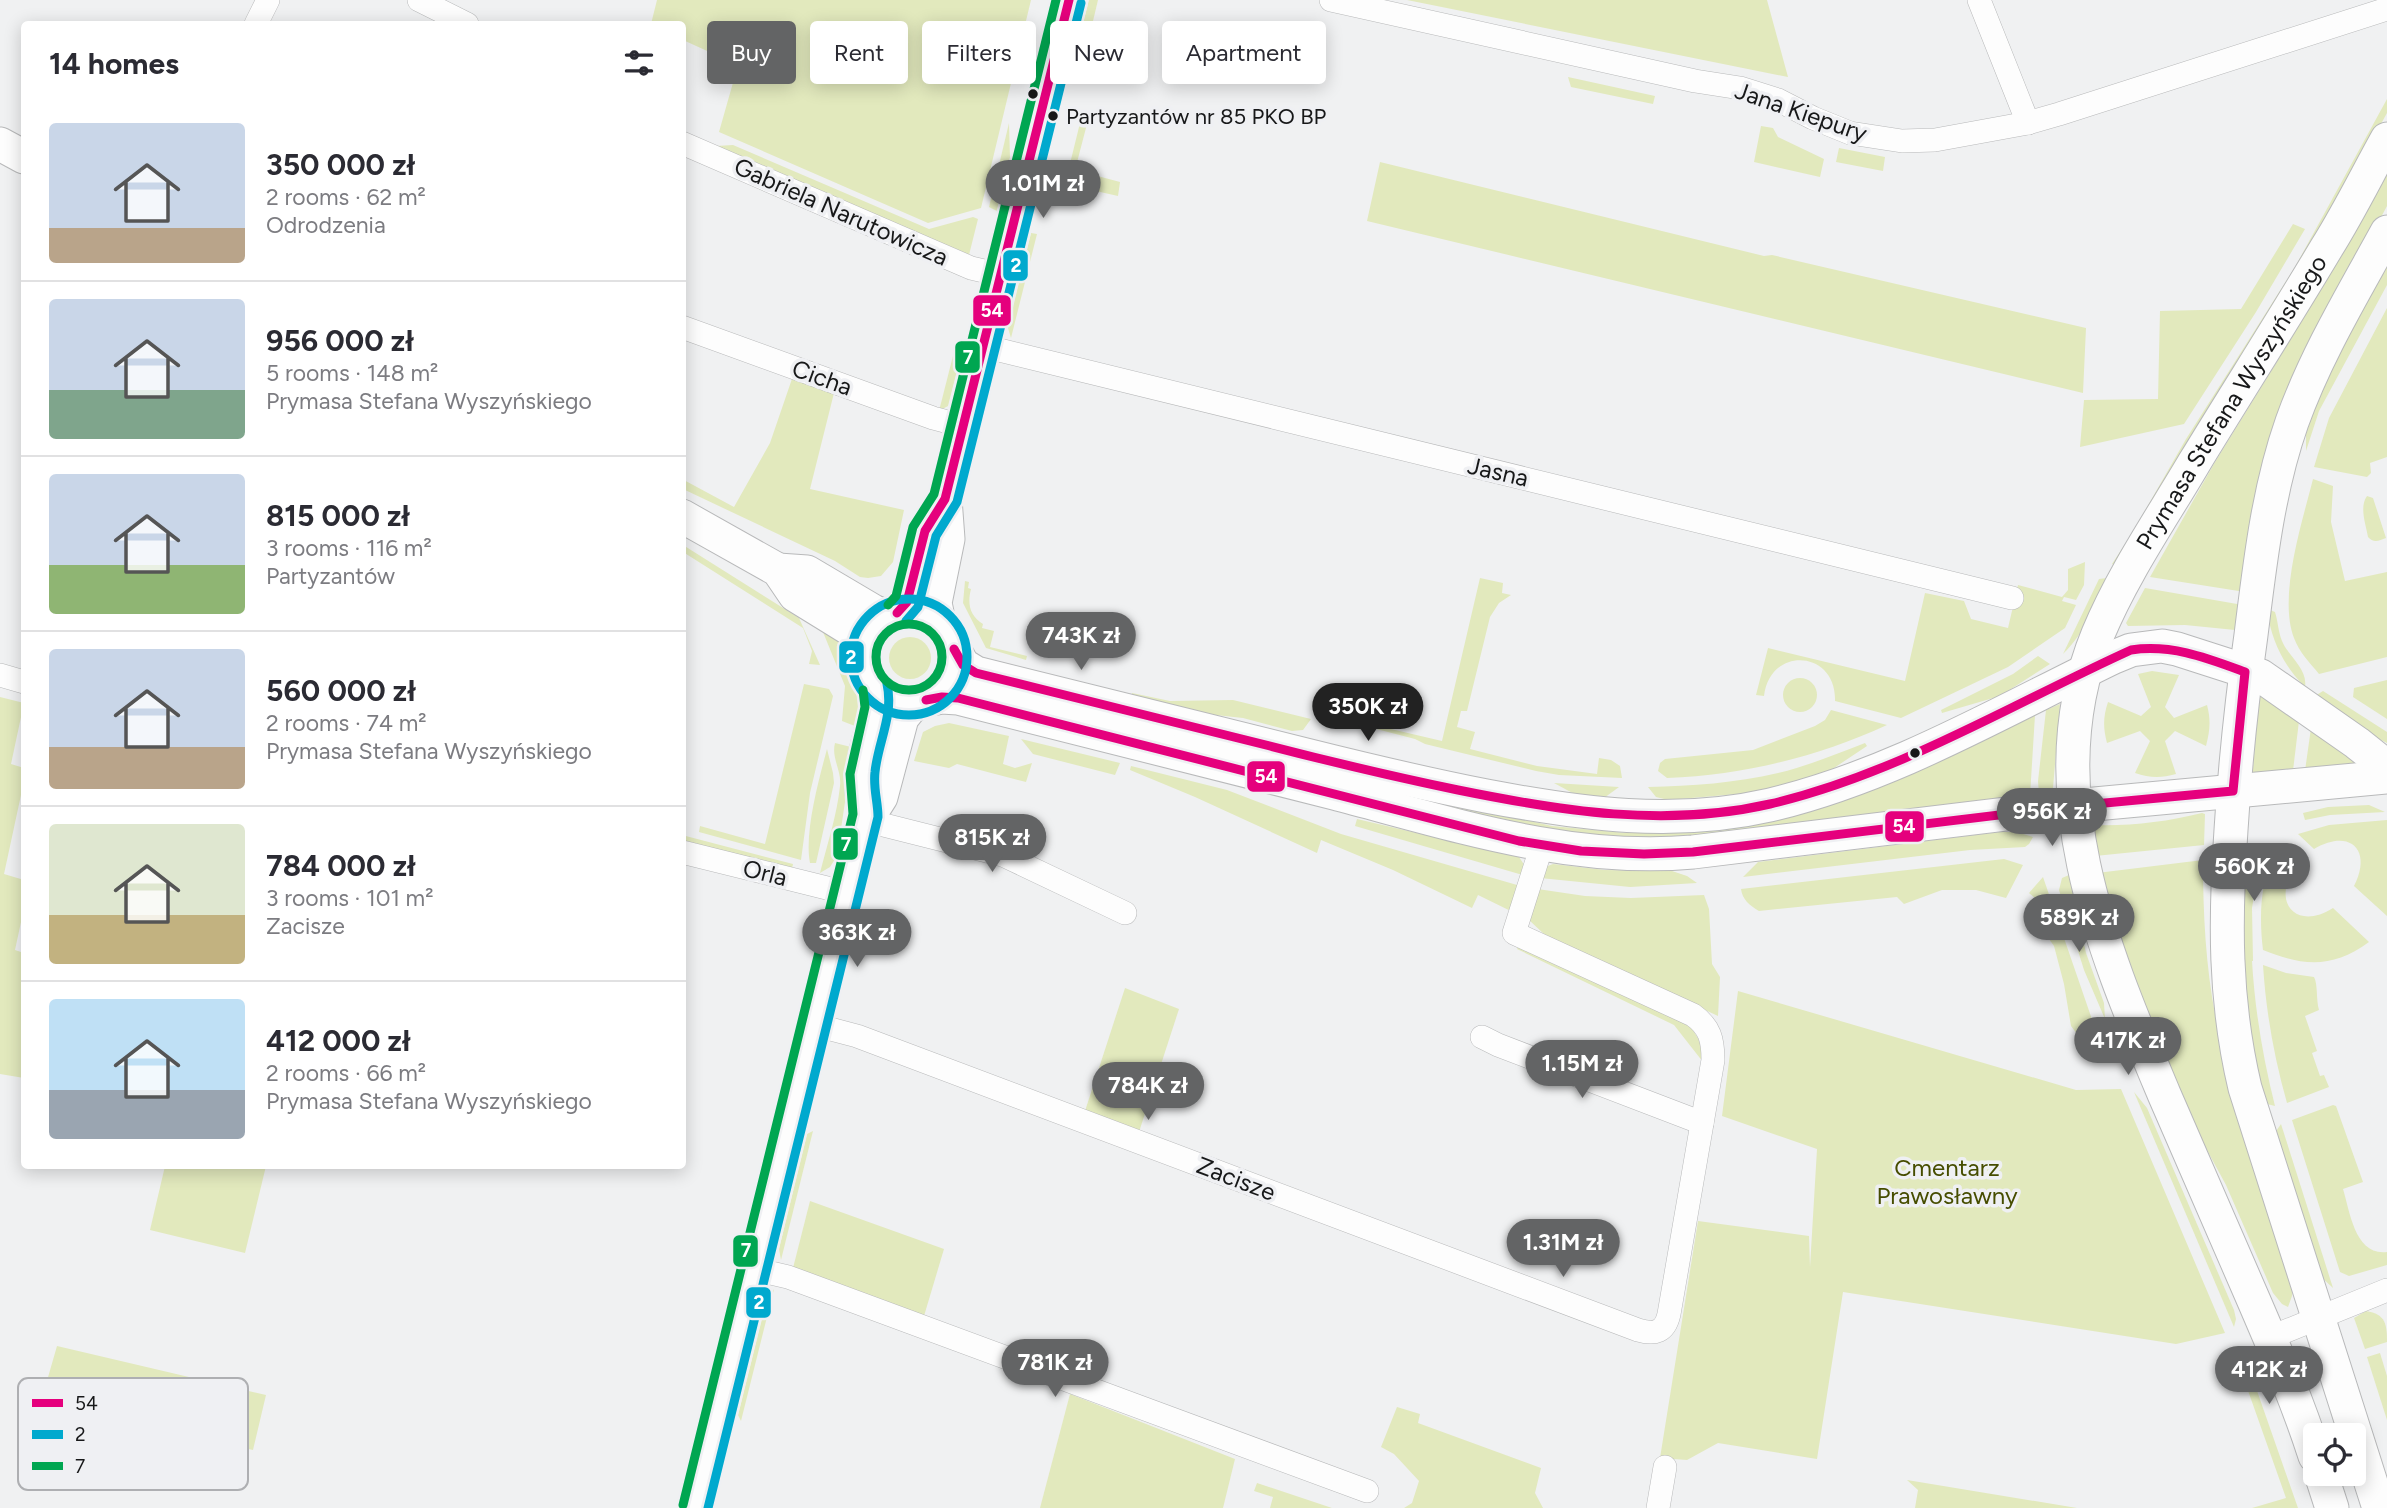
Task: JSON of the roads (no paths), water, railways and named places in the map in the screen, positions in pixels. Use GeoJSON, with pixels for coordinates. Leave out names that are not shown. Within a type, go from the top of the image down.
{"type":"FeatureCollection","features":[{"type":"Feature","properties":{"kind":"main road"},"geometry":{"type":"LineString","coordinates":[[865,817],[881,797],[902,718],[910,708],[943,688],[951,677],[955,663],[935,603],[948,539],[945,499],[1069,0]]}},
{"type":"Feature","properties":{"kind":"main road","name":"Prymasa Stefana Wyszyńskiego"},"geometry":{"type":"LineString","coordinates":[[2073,806],[2073,744],[2085,671],[2097,636],[2126,577],[2328,245],[2387,139]]}},
{"type":"Feature","properties":{"kind":"main road"},"geometry":{"type":"LineString","coordinates":[[0,144],[21,155]]}},
{"type":"Feature","properties":{"kind":"main road","name":"Prymasa Stefana Wyszyńskiego"},"geometry":{"type":"LineString","coordinates":[[2234,791],[2245,672],[2269,508],[2292,424],[2318,359],[2387,232]]}},
{"type":"Feature","properties":{"kind":"main road"},"geometry":{"type":"LineString","coordinates":[[695,1508],[865,817],[861,781],[878,699],[864,667],[865,645],[876,626],[895,614],[907,602],[925,531],[945,499]]}},
{"type":"Feature","properties":{"kind":"main road"},"geometry":{"type":"LineString","coordinates":[[686,518],[778,570],[795,595],[855,632],[865,645]]}},
{"type":"Feature","properties":{"kind":"main road"},"geometry":{"type":"LineString","coordinates":[[778,570],[807,572],[882,615],[919,613],[947,636],[963,665],[976,673],[1362,770],[1539,807],[1589,814],[1645,817],[1698,815],[1749,809],[1832,787],[1913,755],[2131,650],[2162,646],[2261,676],[2387,767]]}},
{"type":"Feature","properties":{"kind":"main road"},"geometry":{"type":"LineString","coordinates":[[875,687],[898,702],[938,697],[958,698],[1450,825],[1581,851],[1671,854],[2073,806],[2387,777]]}},
{"type":"Feature","properties":{"kind":"main road"},"geometry":{"type":"LineString","coordinates":[[2234,791],[2226,919],[2228,989],[2233,1030],[2245,1088],[2379,1508]]}},
{"type":"Feature","properties":{"kind":"main road"},"geometry":{"type":"LineString","coordinates":[[2073,806],[2083,866],[2106,951],[2129,1011],[2287,1378],[2303,1423]]}},
{"type":"Feature","properties":{"kind":"main road"},"geometry":{"type":"LineString","coordinates":[[2325,1486],[2332,1508]]}},
{"type":"Feature","properties":{"kind":"street"},"geometry":{"type":"LineString","coordinates":[[258,21],[268,0]]}},
{"type":"Feature","properties":{"kind":"street"},"geometry":{"type":"LineString","coordinates":[[419,0],[461,21]]}},
{"type":"Feature","properties":{"kind":"street","name":"Jana Kiepury"},"geometry":{"type":"LineString","coordinates":[[1331,0],[1695,81],[1740,88],[1778,100],[1843,130],[1874,138],[1912,141],[1935,140],[2028,123],[2387,9]]}},
{"type":"Feature","properties":{"kind":"street"},"geometry":{"type":"LineString","coordinates":[[1979,0],[2028,123]]}},
{"type":"Feature","properties":{"kind":"street","name":"Gabriela Narutowicza"},"geometry":{"type":"LineString","coordinates":[[686,145],[971,268],[1001,275]]}},
{"type":"Feature","properties":{"kind":"street","name":"Cicha"},"geometry":{"type":"LineString","coordinates":[[686,328],[933,418],[963,426]]}},
{"type":"Feature","properties":{"kind":"street","name":"Jasna"},"geometry":{"type":"LineString","coordinates":[[983,346],[2012,598]]}},
{"type":"Feature","properties":{"kind":"street"},"geometry":{"type":"LineString","coordinates":[[0,675],[21,681]]}},
{"type":"Feature","properties":{"kind":"street"},"geometry":{"type":"LineString","coordinates":[[865,817],[1003,855],[1125,913]]}},
{"type":"Feature","properties":{"kind":"street"},"geometry":{"type":"LineString","coordinates":[[1482,1037],[1702,1123],[1713,1060],[1711,1034],[1704,1024],[1693,1015],[1514,933],[1542,845]]}},
{"type":"Feature","properties":{"kind":"street","name":"Orla"},"geometry":{"type":"LineString","coordinates":[[686,853],[847,894]]}},
{"type":"Feature","properties":{"kind":"street","name":"Zacisze"},"geometry":{"type":"LineString","coordinates":[[815,1025],[857,1036],[1638,1330],[1657,1333],[1665,1326],[1669,1314],[1702,1123]]}},
{"type":"Feature","properties":{"kind":"street"},"geometry":{"type":"LineString","coordinates":[[754,1269],[788,1277],[1367,1491]]}},
{"type":"Feature","properties":{"kind":"street"},"geometry":{"type":"LineString","coordinates":[[2269,1338],[2387,1290]]}},
{"type":"Feature","properties":{"kind":"street"},"geometry":{"type":"LineString","coordinates":[[1658,1508],[1665,1468]]}},
{"type":"Feature","properties":{"kind":"place","name":"Partyzantów nr 85 PKO BP"},"geometry":{"type":"Point","coordinates":[1053,116]}},
{"type":"Feature","properties":{"kind":"park label","name":"Cmentarz Prawosławny"},"geometry":{"type":"Point","coordinates":[1947,1182]}}]}
